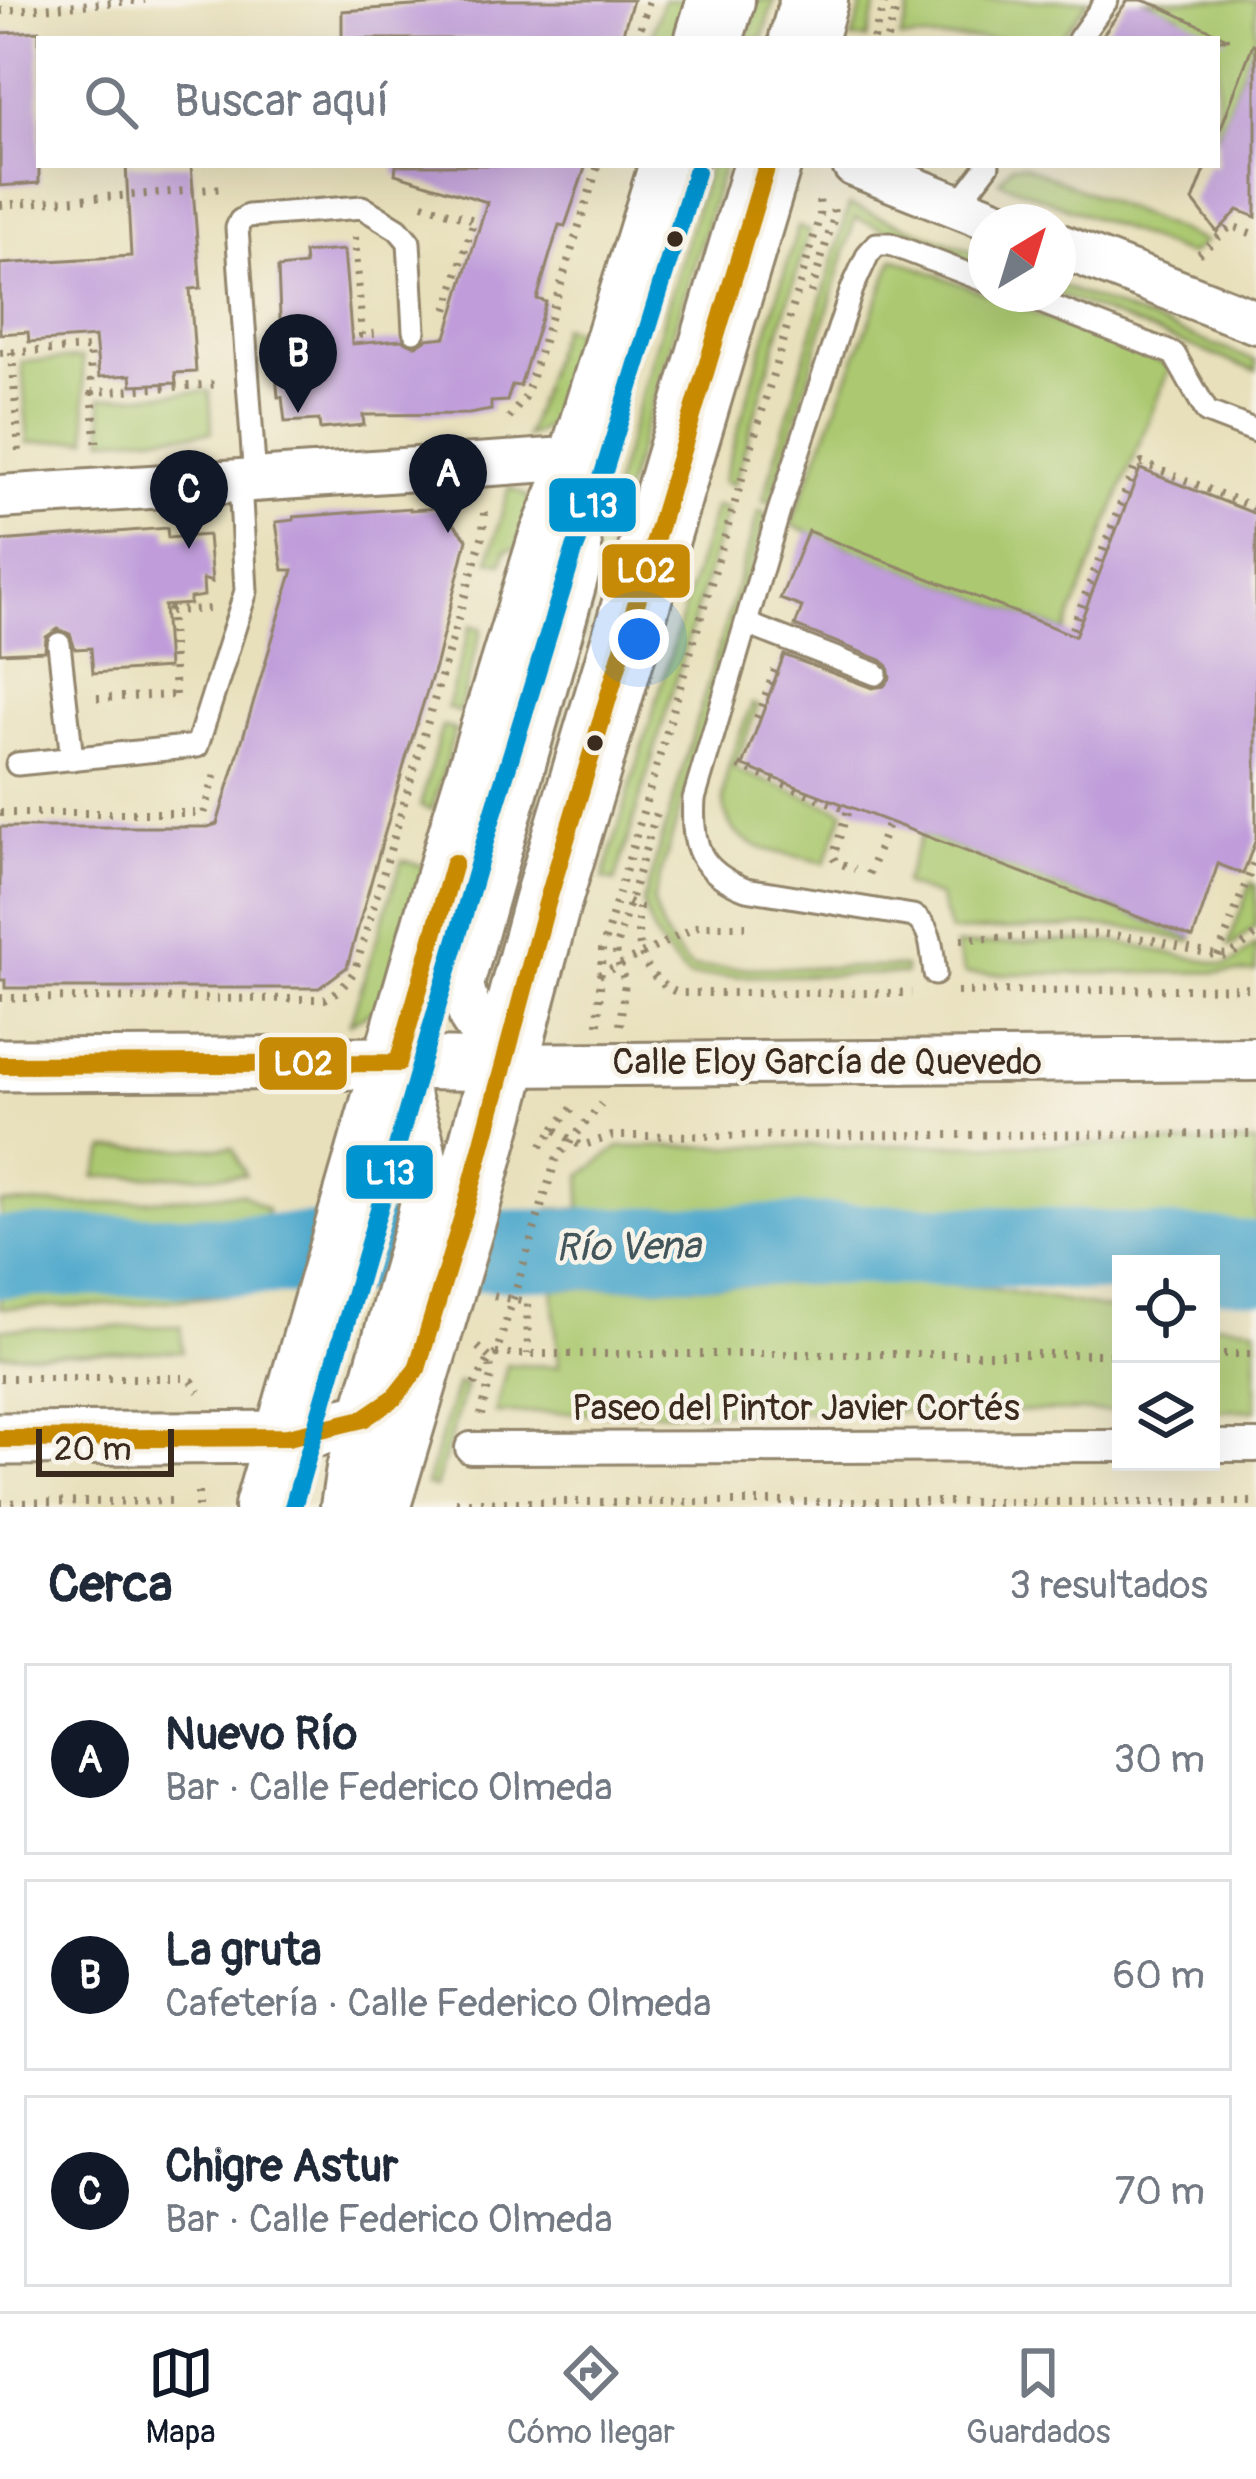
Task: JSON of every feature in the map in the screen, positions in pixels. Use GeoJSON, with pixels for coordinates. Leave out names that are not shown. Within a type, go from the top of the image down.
{"type":"FeatureCollection","features":[{"type":"Feature","properties":{"kind":"main road"},"geometry":{"type":"LineString","coordinates":[[711,36],[720,0]]}},
{"type":"Feature","properties":{"kind":"main road"},"geometry":{"type":"LineString","coordinates":[[804,36],[814,0]]}},
{"type":"Feature","properties":{"kind":"main road"},"geometry":{"type":"LineString","coordinates":[[268,1507],[474,794],[550,543],[673,168]]}},
{"type":"Feature","properties":{"kind":"main road"},"geometry":{"type":"LineString","coordinates":[[376,1507],[444,1291],[443,1206],[503,1065],[547,903],[815,170]]}},
{"type":"Feature","properties":{"kind":"street"},"geometry":{"type":"LineString","coordinates":[[815,170],[968,210]]}},
{"type":"Feature","properties":{"kind":"street"},"geometry":{"type":"LineString","coordinates":[[1076,252],[1256,322]]}},
{"type":"Feature","properties":{"kind":"street"},"geometry":{"type":"LineString","coordinates":[[0,497],[247,480],[577,472],[581,560],[462,985],[471,1018],[503,1065]]}},
{"type":"Feature","properties":{"kind":"street","name":"Calle Eloy García de Quevedo"},"geometry":{"type":"LineString","coordinates":[[0,1066],[1256,1059]]}},
{"type":"Feature","properties":{"kind":"street"},"geometry":{"type":"LineString","coordinates":[[398,1063],[428,1172],[443,1206]]}},
{"type":"Feature","properties":{"kind":"street"},"geometry":{"type":"LineString","coordinates":[[342,1507],[363,1419],[444,1291]]}},
{"type":"Feature","properties":{"kind":"street"},"geometry":{"type":"LineString","coordinates":[[0,1439],[288,1437],[363,1419],[394,1398],[417,1369]]}},
{"type":"Feature","properties":{"kind":"street","name":"Paseo del Pintor Javier Cortés"},"geometry":{"type":"LineString","coordinates":[[471,1448],[1112,1446]]}},
{"type":"Feature","properties":{"kind":"street"},"geometry":{"type":"LineString","coordinates":[[1220,1446],[1256,1446]]}},
{"type":"Feature","properties":{"kind":"lane"},"geometry":{"type":"LineString","coordinates":[[1081,36],[1107,0]]}},
{"type":"Feature","properties":{"kind":"lane"},"geometry":{"type":"LineString","coordinates":[[957,206],[986,168]]}},
{"type":"Feature","properties":{"kind":"lane"},"geometry":{"type":"LineString","coordinates":[[17,764],[197,746],[246,591],[240,221],[248,216],[362,207],[398,229],[409,242],[414,331]]}},
{"type":"Feature","properties":{"kind":"lane"},"geometry":{"type":"LineString","coordinates":[[935,974],[927,928],[920,919],[727,882],[710,869],[692,827],[694,799],[779,511],[852,289],[868,254],[877,244],[890,244],[968,274]]}},
{"type":"Feature","properties":{"kind":"lane"},"geometry":{"type":"LineString","coordinates":[[1066,312],[1174,354],[1207,412],[1256,431]]}},
{"type":"Feature","properties":{"kind":"lane"},"geometry":{"type":"LineString","coordinates":[[747,624],[876,674]]}},
{"type":"Feature","properties":{"kind":"lane"},"geometry":{"type":"LineString","coordinates":[[59,644],[72,759]]}},
{"type":"Feature","properties":{"kind":"path"},"geometry":{"type":"LineString","coordinates":[[0,11],[145,0]]}},
{"type":"Feature","properties":{"kind":"path"},"geometry":{"type":"LineString","coordinates":[[639,36],[649,0]]}},
{"type":"Feature","properties":{"kind":"path"},"geometry":{"type":"LineString","coordinates":[[874,36],[885,0]]}},
{"type":"Feature","properties":{"kind":"path"},"geometry":{"type":"LineString","coordinates":[[888,36],[898,0]]}},
{"type":"Feature","properties":{"kind":"path"},"geometry":{"type":"LineString","coordinates":[[496,425],[511,417],[526,396],[597,168]]}},
{"type":"Feature","properties":{"kind":"path"},"geometry":{"type":"LineString","coordinates":[[598,1021],[602,950],[820,214],[815,170]]}},
{"type":"Feature","properties":{"kind":"path"},"geometry":{"type":"LineString","coordinates":[[0,205],[214,189]]}},
{"type":"Feature","properties":{"kind":"path"},"geometry":{"type":"LineString","coordinates":[[0,353],[89,348],[97,453],[77,454]]}},
{"type":"Feature","properties":{"kind":"path"},"geometry":{"type":"LineString","coordinates":[[12,352],[19,458]]}},
{"type":"Feature","properties":{"kind":"path"},"geometry":{"type":"LineString","coordinates":[[92,392],[227,384]]}},
{"type":"Feature","properties":{"kind":"path"},"geometry":{"type":"LineString","coordinates":[[0,459],[38,457]]}},
{"type":"Feature","properties":{"kind":"path"},"geometry":{"type":"LineString","coordinates":[[1072,629],[1135,467],[1142,463],[1256,508]]}},
{"type":"Feature","properties":{"kind":"path"},"geometry":{"type":"LineString","coordinates":[[0,998],[325,999],[347,982],[355,970],[483,534],[484,513],[477,499],[470,499]]}},
{"type":"Feature","properties":{"kind":"path"},"geometry":{"type":"LineString","coordinates":[[175,695],[170,611],[217,609]]}},
{"type":"Feature","properties":{"kind":"path"},"geometry":{"type":"LineString","coordinates":[[754,727],[775,670],[781,668]]}},
{"type":"Feature","properties":{"kind":"path"},"geometry":{"type":"LineString","coordinates":[[91,698],[187,695]]}},
{"type":"Feature","properties":{"kind":"path"},"geometry":{"type":"LineString","coordinates":[[739,765],[848,810],[833,857],[888,881]]}},
{"type":"Feature","properties":{"kind":"path"},"geometry":{"type":"LineString","coordinates":[[869,874],[889,822]]}},
{"type":"Feature","properties":{"kind":"path"},"geometry":{"type":"LineString","coordinates":[[1218,956],[1254,860]]}},
{"type":"Feature","properties":{"kind":"path"},"geometry":{"type":"LineString","coordinates":[[630,902],[639,907],[639,954],[665,988],[679,993]]}},
{"type":"Feature","properties":{"kind":"path"},"geometry":{"type":"LineString","coordinates":[[949,940],[1104,934],[1218,956],[1231,955],[1256,935]]}},
{"type":"Feature","properties":{"kind":"path"},"geometry":{"type":"LineString","coordinates":[[598,975],[658,944]]}},
{"type":"Feature","properties":{"kind":"path"},"geometry":{"type":"LineString","coordinates":[[530,1166],[580,1099]]}},
{"type":"Feature","properties":{"kind":"path"},"geometry":{"type":"LineString","coordinates":[[603,1099],[599,1110],[556,1159],[496,1354],[1112,1354]]}},
{"type":"Feature","properties":{"kind":"path"},"geometry":{"type":"LineString","coordinates":[[554,1129],[581,1146],[612,1136],[1256,1134]]}},
{"type":"Feature","properties":{"kind":"path"},"geometry":{"type":"LineString","coordinates":[[444,1291],[514,1295],[526,1302],[528,1354]]}},
{"type":"Feature","properties":{"kind":"path"},"geometry":{"type":"LineString","coordinates":[[477,1346],[490,1358],[487,1394]]}},
{"type":"Feature","properties":{"kind":"path"},"geometry":{"type":"LineString","coordinates":[[1220,1354],[1256,1354]]}},
{"type":"Feature","properties":{"kind":"path"},"geometry":{"type":"LineString","coordinates":[[0,1378],[183,1378]]}},
{"type":"Feature","properties":{"kind":"path"},"geometry":{"type":"LineString","coordinates":[[1175,1488],[1175,1502]]}},
{"type":"Feature","properties":{"kind":"path"},"geometry":{"type":"LineString","coordinates":[[913,1503],[914,1490]]}},
{"type":"Feature","properties":{"kind":"path"},"geometry":{"type":"LineString","coordinates":[[1054,1490],[1054,1505]]}},
{"type":"Feature","properties":{"kind":"path"},"geometry":{"type":"LineString","coordinates":[[0,1503],[174,1501]]}},
{"type":"Feature","properties":{"kind":"path"},"geometry":{"type":"LineString","coordinates":[[456,1502],[1256,1502]]}},
{"type":"Feature","properties":{"kind":"green space"},"geometry":{"type":"Polygon","coordinates":[[[663,0],[693,0],[683,35],[651,36],[663,0]]]}},
{"type":"Feature","properties":{"kind":"green space"},"geometry":{"type":"Polygon","coordinates":[[[758,0],[774,0],[763,36],[747,36],[758,0]]]}},
{"type":"Feature","properties":{"kind":"green space"},"geometry":{"type":"Polygon","coordinates":[[[864,0],[878,0],[868,36],[853,36],[864,0]]]}},
{"type":"Feature","properties":{"kind":"green space"},"geometry":{"type":"Polygon","coordinates":[[[913,0],[1089,0],[1062,36],[901,36],[913,0]]]}},
{"type":"Feature","properties":{"kind":"green space"},"geometry":{"type":"Polygon","coordinates":[[[1142,0],[1256,0],[1256,36],[1220,130],[1220,36],[1179,36],[1181,16],[1142,0]]]}},
{"type":"Feature","properties":{"kind":"green space"},"geometry":{"type":"Polygon","coordinates":[[[708,168],[723,168],[525,840],[512,834],[708,168]]]}},
{"type":"Feature","properties":{"kind":"green space"},"geometry":{"type":"Polygon","coordinates":[[[1010,168],[1030,168],[1205,242],[1189,255],[1076,211],[1076,204],[1058,204],[999,181],[1010,168]]]}},
{"type":"Feature","properties":{"kind":"green space"},"geometry":{"type":"Polygon","coordinates":[[[849,205],[968,250],[968,261],[855,218],[771,503],[763,500],[849,205]]]}},
{"type":"Feature","properties":{"kind":"green space"},"geometry":{"type":"Polygon","coordinates":[[[798,227],[809,231],[734,485],[723,481],[798,227]]]}},
{"type":"Feature","properties":{"kind":"green space"},"geometry":{"type":"Polygon","coordinates":[[[894,258],[968,287],[968,312],[1032,312],[1170,366],[1065,632],[791,525],[894,258]]]}},
{"type":"Feature","properties":{"kind":"green space"},"geometry":{"type":"Polygon","coordinates":[[[1076,292],[1256,361],[1256,371],[1076,302],[1076,292]]]}},
{"type":"Feature","properties":{"kind":"green space"},"geometry":{"type":"Polygon","coordinates":[[[561,327],[575,331],[569,355],[579,364],[556,417],[526,437],[561,327]]]}},
{"type":"Feature","properties":{"kind":"green space"},"geometry":{"type":"Polygon","coordinates":[[[82,358],[88,439],[28,443],[22,362],[82,358]]]}},
{"type":"Feature","properties":{"kind":"green space"},"geometry":{"type":"Polygon","coordinates":[[[210,391],[212,432],[104,439],[101,398],[210,391]]]}},
{"type":"Feature","properties":{"kind":"green space"},"geometry":{"type":"Polygon","coordinates":[[[509,487],[532,502],[517,548],[506,550],[502,563],[489,560],[509,487]]]}},
{"type":"Feature","properties":{"kind":"green space"},"geometry":{"type":"Polygon","coordinates":[[[715,506],[727,509],[615,882],[603,879],[715,506]]]}},
{"type":"Feature","properties":{"kind":"green space"},"geometry":{"type":"Polygon","coordinates":[[[759,511],[767,514],[653,901],[656,911],[672,946],[692,968],[905,967],[905,974],[689,977],[660,943],[646,914],[643,903],[759,511]]]}},
{"type":"Feature","properties":{"kind":"green space"},"geometry":{"type":"Polygon","coordinates":[[[471,625],[482,629],[459,712],[447,708],[471,625]]]}},
{"type":"Feature","properties":{"kind":"green space"},"geometry":{"type":"Polygon","coordinates":[[[752,704],[758,706],[734,769],[844,811],[825,863],[759,847],[739,836],[728,821],[725,783],[752,704]]]}},
{"type":"Feature","properties":{"kind":"green space"},"geometry":{"type":"Polygon","coordinates":[[[442,726],[455,730],[432,810],[420,806],[442,726]]]}},
{"type":"Feature","properties":{"kind":"green space"},"geometry":{"type":"Polygon","coordinates":[[[922,834],[1193,938],[1190,942],[1145,930],[1096,926],[950,932],[939,897],[903,884],[922,834]]]}},
{"type":"Feature","properties":{"kind":"green space"},"geometry":{"type":"Polygon","coordinates":[[[402,860],[425,867],[382,1000],[350,1023],[402,860]]]}},
{"type":"Feature","properties":{"kind":"green space"},"geometry":{"type":"Polygon","coordinates":[[[1251,883],[1256,885],[1256,926],[1228,945],[1251,883]]]}},
{"type":"Feature","properties":{"kind":"green space"},"geometry":{"type":"Polygon","coordinates":[[[1118,942],[1225,965],[1256,944],[1256,972],[965,974],[955,946],[1118,942]]]}},
{"type":"Feature","properties":{"kind":"green space"},"geometry":{"type":"Polygon","coordinates":[[[1256,1143],[1256,1226],[544,1230],[550,1209],[580,1209],[582,1175],[619,1147],[1256,1143]]]}},
{"type":"Feature","properties":{"kind":"green space"},"geometry":{"type":"Polygon","coordinates":[[[233,1148],[245,1175],[95,1177],[106,1149],[233,1148]]]}},
{"type":"Feature","properties":{"kind":"green space"},"geometry":{"type":"Polygon","coordinates":[[[242,1193],[267,1210],[243,1293],[142,1304],[0,1308],[0,1203],[91,1205],[242,1193]]]}},
{"type":"Feature","properties":{"kind":"green space"},"geometry":{"type":"Polygon","coordinates":[[[894,1282],[982,1287],[1112,1309],[1112,1411],[495,1413],[507,1365],[559,1366],[553,1289],[894,1282]]]}},
{"type":"Feature","properties":{"kind":"green space"},"geometry":{"type":"Polygon","coordinates":[[[1220,1324],[1256,1327],[1256,1410],[1220,1411],[1220,1324]]]}},
{"type":"Feature","properties":{"kind":"green space"},"geometry":{"type":"Polygon","coordinates":[[[181,1326],[182,1351],[0,1354],[0,1329],[181,1326]]]}},
{"type":"Feature","properties":{"kind":"green space"},"geometry":{"type":"Polygon","coordinates":[[[457,1383],[466,1385],[435,1488],[426,1485],[457,1383]]]}},
{"type":"Feature","properties":{"kind":"building"},"geometry":{"type":"Polygon","coordinates":[[[499,0],[633,0],[622,36],[342,36],[342,11],[499,0]]]}},
{"type":"Feature","properties":{"kind":"building"},"geometry":{"type":"Polygon","coordinates":[[[1128,0],[1142,0],[1229,39],[1220,36],[1102,36],[1128,0]]]}},
{"type":"Feature","properties":{"kind":"building"},"geometry":{"type":"Polygon","coordinates":[[[39,31],[39,183],[0,186],[0,33],[39,31]]]}},
{"type":"Feature","properties":{"kind":"building"},"geometry":{"type":"Polygon","coordinates":[[[1256,45],[1256,217],[1238,210],[1217,232],[1193,201],[1206,168],[1220,168],[1220,130],[1256,45]]]}},
{"type":"Feature","properties":{"kind":"building"},"geometry":{"type":"Polygon","coordinates":[[[126,168],[191,168],[201,288],[190,289],[196,372],[175,373],[176,383],[132,385],[131,375],[99,377],[95,337],[29,342],[28,332],[0,334],[0,264],[131,256],[126,168]]]}},
{"type":"Feature","properties":{"kind":"building"},"geometry":{"type":"Polygon","coordinates":[[[396,168],[585,168],[548,261],[537,299],[546,302],[520,386],[512,385],[507,401],[491,402],[491,410],[469,414],[363,415],[364,425],[320,429],[319,420],[285,422],[273,341],[281,340],[278,268],[305,265],[304,253],[344,250],[352,344],[402,340],[416,346],[446,337],[487,202],[395,174],[396,168]]]}},
{"type":"Feature","properties":{"kind":"building"},"geometry":{"type":"Polygon","coordinates":[[[1140,469],[1256,514],[1256,839],[1243,874],[1218,864],[1193,938],[743,766],[784,655],[872,688],[884,686],[890,678],[881,660],[795,626],[802,607],[780,599],[808,531],[1075,636],[1140,469]]]}},
{"type":"Feature","properties":{"kind":"building"},"geometry":{"type":"Polygon","coordinates":[[[440,508],[467,539],[436,663],[347,967],[319,988],[5,988],[5,980],[0,980],[0,827],[217,824],[293,570],[283,570],[276,522],[440,508]]]}},
{"type":"Feature","properties":{"kind":"building"},"geometry":{"type":"Polygon","coordinates":[[[167,528],[168,538],[208,535],[212,582],[203,579],[204,596],[190,598],[190,604],[164,606],[168,668],[93,673],[91,648],[75,649],[70,634],[58,629],[46,637],[45,651],[0,653],[0,541],[167,528]]]}},
{"type":"Feature","properties":{"kind":"waterway","name":"Río Vena"},"geometry":{"type":"LineString","coordinates":[[0,1257],[827,1244],[1030,1247],[1256,1262]]}},
{"type":"Feature","properties":{"kind":"transit line","name":"L02"},"geometry":{"type":"LineString","coordinates":[[0,1439],[288,1437],[363,1419],[394,1398],[417,1369],[547,903],[766,168]]}},
{"type":"Feature","properties":{"kind":"transit line","name":"L13"},"geometry":{"type":"LineString","coordinates":[[293,1507],[490,824],[696,172]]}},
{"type":"Feature","properties":{"kind":"transit line","name":"L02"},"geometry":{"type":"LineString","coordinates":[[0,1065],[398,1063],[454,863]]}},
{"type":"Feature","properties":{"kind":"place","name":"La gruta"},"geometry":{"type":"Point","coordinates":[298,413]}},
{"type":"Feature","properties":{"kind":"place","name":"Nuevo Río"},"geometry":{"type":"Point","coordinates":[448,533]}},
{"type":"Feature","properties":{"kind":"place","name":"Chigre Astur"},"geometry":{"type":"Point","coordinates":[189,549]}}]}
